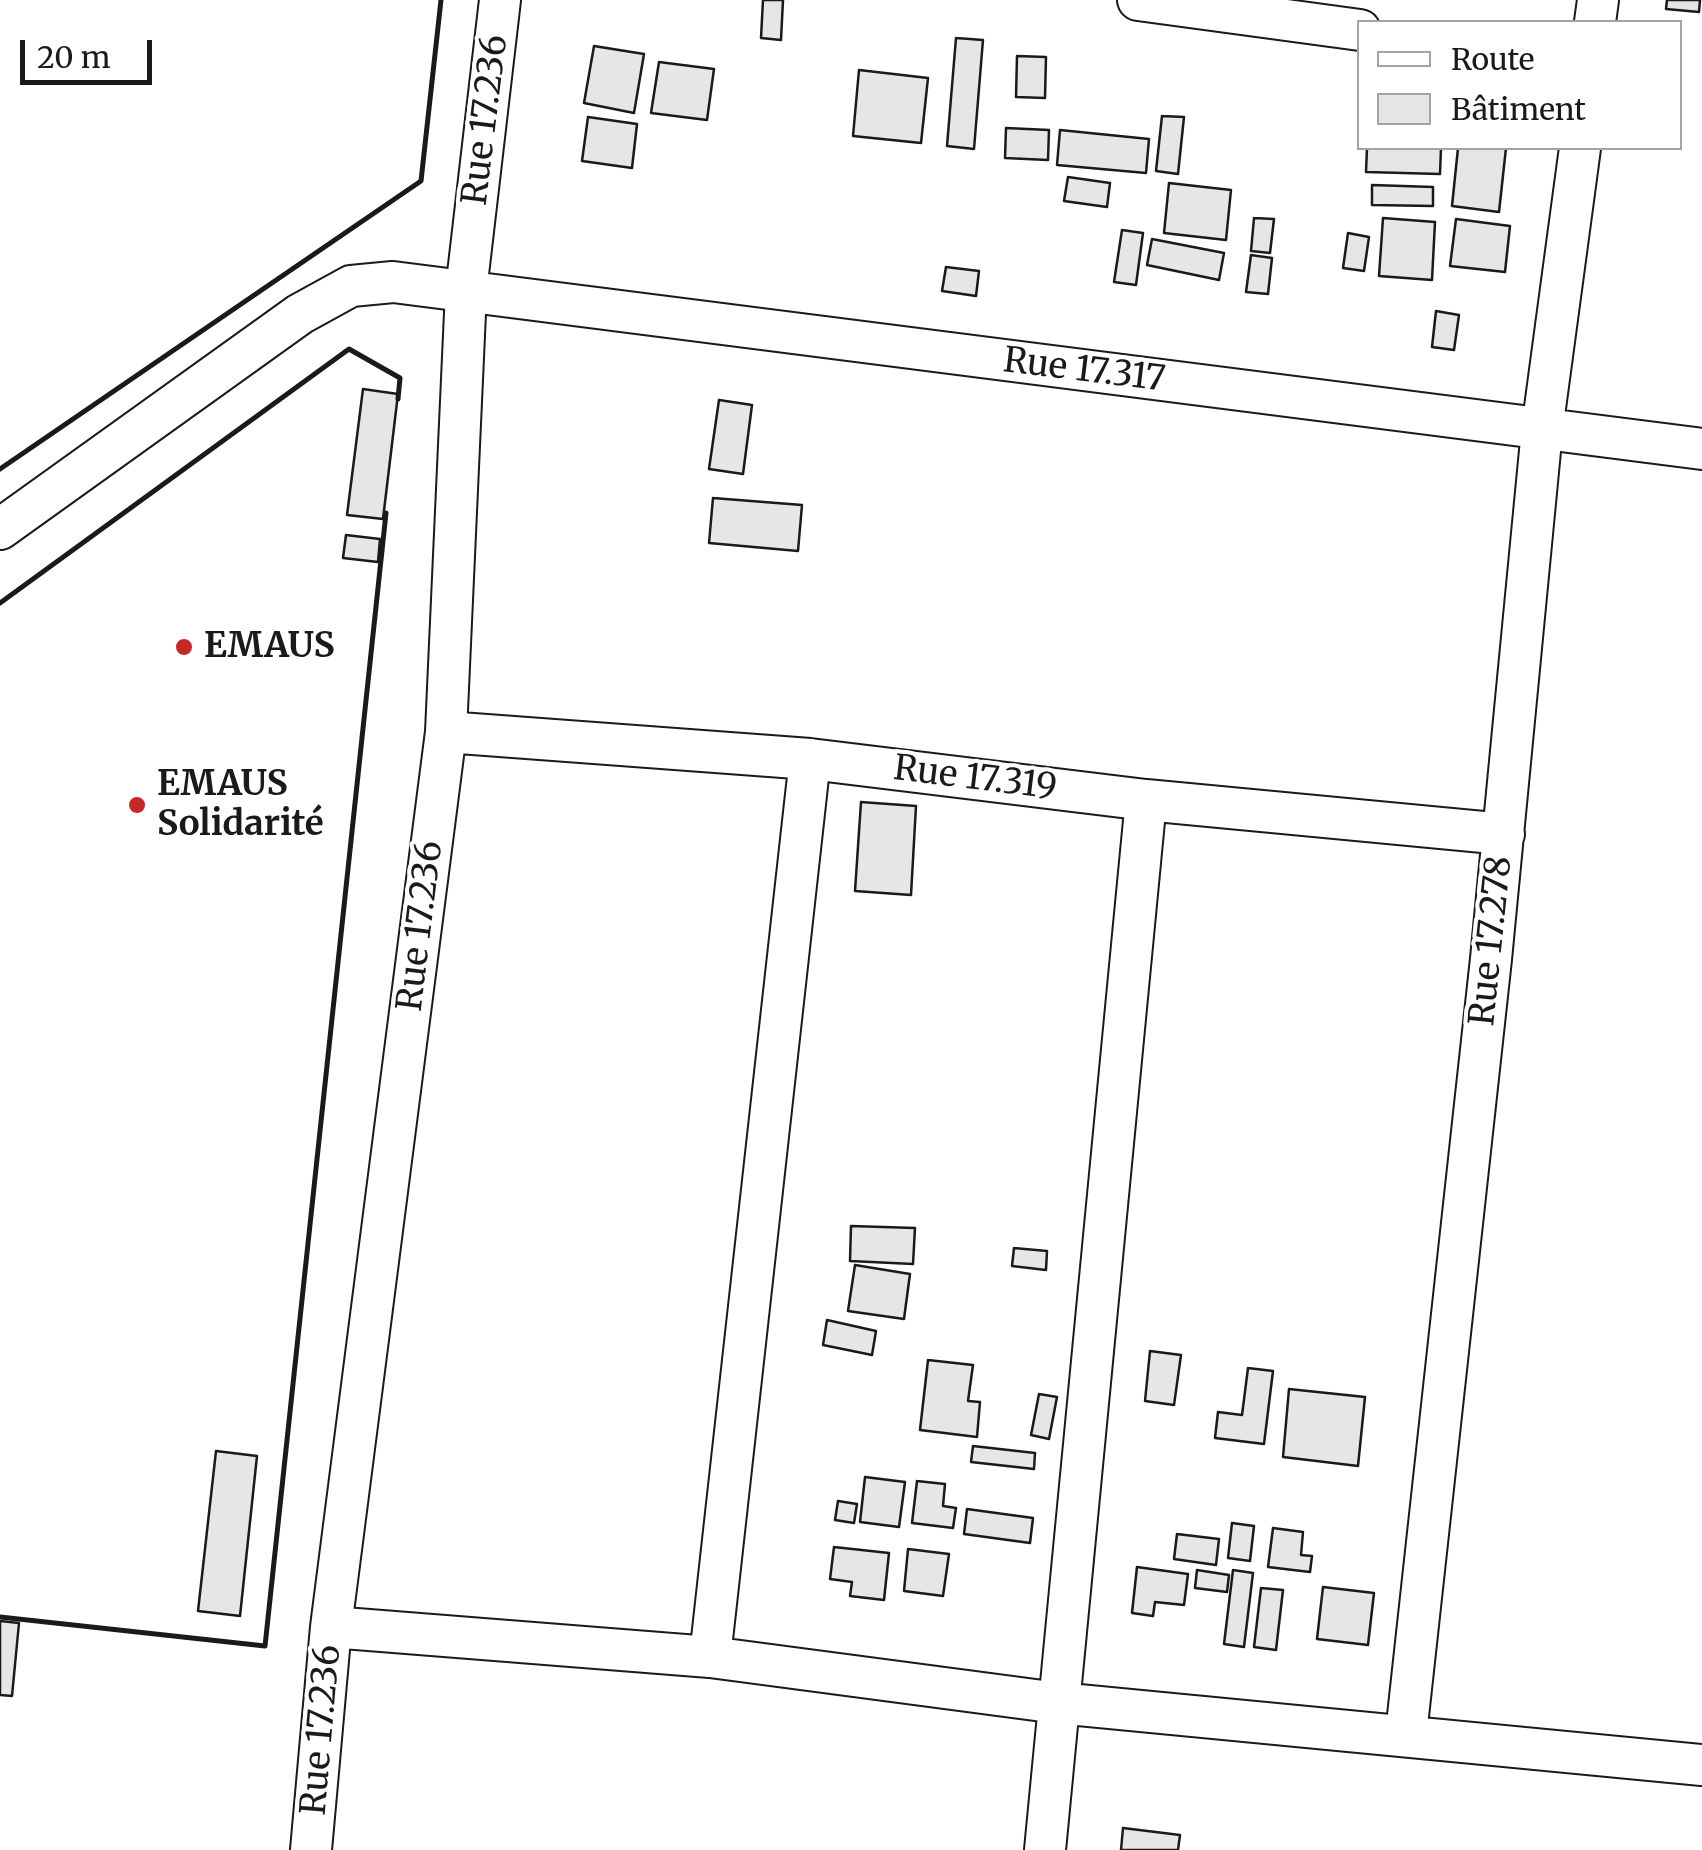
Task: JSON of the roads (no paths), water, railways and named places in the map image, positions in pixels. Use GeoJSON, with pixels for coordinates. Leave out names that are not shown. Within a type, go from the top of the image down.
{"type":"FeatureCollection","features":[{"type":"Feature","properties":{"kind":"street","name":"Rue 17.236"},"geometry":{"type":"LineString","coordinates":[[311,1850],[331,1628],[446,732],[466,291],[500,0]]}},
{"type":"Feature","properties":{"kind":"street"},"geometry":{"type":"LineString","coordinates":[[1138,0],[1211,4],[1357,29]]}},
{"type":"Feature","properties":{"kind":"street","name":"Rue 17.278"},"geometry":{"type":"LineString","coordinates":[[1406,1734],[1504,834],[1542,430],[1580,150]]}},
{"type":"Feature","properties":{"kind":"street","name":"Rue 17.317"},"geometry":{"type":"LineString","coordinates":[[0,529],[300,314],[352,286],[393,282],[1702,449]]}},
{"type":"Feature","properties":{"kind":"street","name":"Rue 17.319"},"geometry":{"type":"LineString","coordinates":[[446,732],[810,758],[1146,800],[1504,834]]}},
{"type":"Feature","properties":{"kind":"street"},"geometry":{"type":"LineString","coordinates":[[710,1658],[810,758]]}},
{"type":"Feature","properties":{"kind":"street"},"geometry":{"type":"LineString","coordinates":[[1045,1850],[1146,800]]}},
{"type":"Feature","properties":{"kind":"street"},"geometry":{"type":"LineString","coordinates":[[331,1628],[710,1658],[1058,1703],[1702,1764]]}},
{"type":"Feature","properties":{"kind":"place","name":"EMAUS"},"geometry":{"type":"Point","coordinates":[184,647]}},
{"type":"Feature","properties":{"kind":"place","name":"EMAUS Solidarité"},"geometry":{"type":"Point","coordinates":[137,805]}}]}
